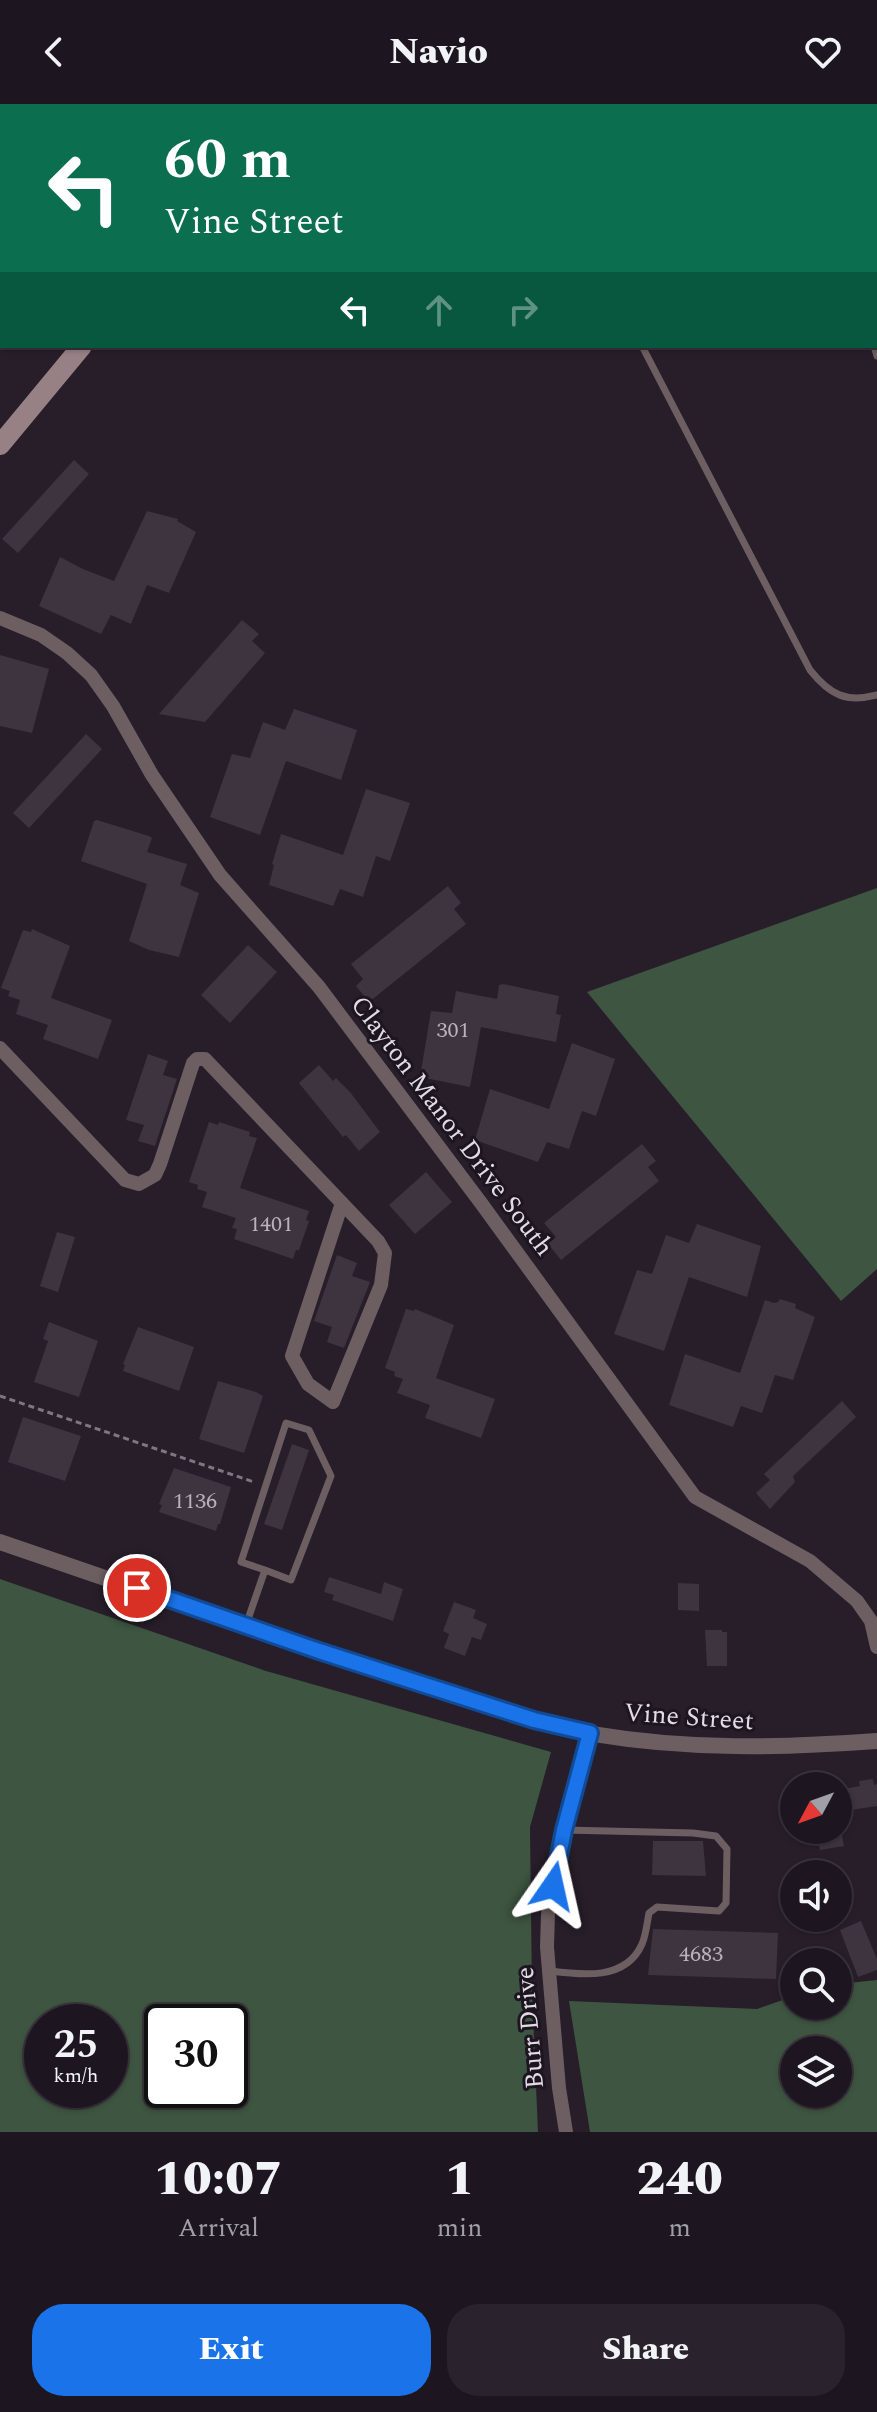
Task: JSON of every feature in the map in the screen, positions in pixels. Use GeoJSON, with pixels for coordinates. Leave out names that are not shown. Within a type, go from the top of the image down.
{"type":"FeatureCollection","features":[{"type":"Feature","properties":{"kind":"main road"},"geometry":{"type":"LineString","coordinates":[[0,445],[80,348]]}},
{"type":"Feature","properties":{"kind":"street","name":"Clayton Manor Drive South"},"geometry":{"type":"LineString","coordinates":[[0,618],[41,635],[91,675],[113,706],[152,775],[220,875],[319,987],[695,1497],[810,1561],[857,1601],[871,1621],[877,1647]]}},
{"type":"Feature","properties":{"kind":"street"},"geometry":{"type":"LineString","coordinates":[[0,1048],[125,1180],[139,1184],[155,1175],[193,1063],[197,1059],[205,1059],[342,1203],[378,1241],[386,1258],[381,1285],[333,1402],[308,1384],[292,1356],[342,1203]]}},
{"type":"Feature","properties":{"kind":"street","name":"Vine Street"},"geometry":{"type":"LineString","coordinates":[[0,1542],[534,1720],[590,1733],[676,1745],[739,1747],[877,1741]]}},
{"type":"Feature","properties":{"kind":"street","name":"Burr Drive"},"geometry":{"type":"LineString","coordinates":[[566,2132],[549,1971],[548,1914],[564,1830],[590,1733]]}},
{"type":"Feature","properties":{"kind":"lane"},"geometry":{"type":"LineString","coordinates":[[643,348],[810,670],[824,688],[840,695],[858,700],[877,695]]}},
{"type":"Feature","properties":{"kind":"lane"},"geometry":{"type":"LineString","coordinates":[[286,1423],[309,1430],[331,1476],[291,1580],[265,1570],[241,1562],[286,1423]]}},
{"type":"Feature","properties":{"kind":"lane"},"geometry":{"type":"LineString","coordinates":[[246,1625],[265,1570]]}},
{"type":"Feature","properties":{"kind":"lane"},"geometry":{"type":"LineString","coordinates":[[549,1971],[603,1974],[627,1963],[641,1946],[649,1913],[657,1907],[719,1911],[726,1903],[727,1849],[716,1836],[564,1830]]}},
{"type":"Feature","properties":{"kind":"path"},"geometry":{"type":"LineString","coordinates":[[0,1396],[266,1486]]}},
{"type":"Feature","properties":{"kind":"green space"},"geometry":{"type":"Polygon","coordinates":[[[877,888],[877,1269],[841,1301],[587,992],[877,888]]]}},
{"type":"Feature","properties":{"kind":"green space"},"geometry":{"type":"Polygon","coordinates":[[[0,1579],[266,1671],[551,1752],[530,1827],[538,2132],[0,2132],[0,1579]]]}},
{"type":"Feature","properties":{"kind":"green space"},"geometry":{"type":"Polygon","coordinates":[[[877,1980],[877,2132],[590,2132],[569,2001],[757,2009],[780,2001],[780,2020],[852,2020],[852,1983],[877,1980]]]}},
{"type":"Feature","properties":{"kind":"building"},"geometry":{"type":"Polygon","coordinates":[[[74,460],[89,474],[18,553],[2,539],[74,460]]]}},
{"type":"Feature","properties":{"kind":"building"},"geometry":{"type":"Polygon","coordinates":[[[147,511],[178,519],[196,532],[169,593],[147,585],[131,624],[111,615],[101,634],[39,606],[60,557],[114,581],[147,511]]]}},
{"type":"Feature","properties":{"kind":"building"},"geometry":{"type":"Polygon","coordinates":[[[242,620],[259,634],[252,641],[265,653],[205,722],[159,714],[242,620]]]}},
{"type":"Feature","properties":{"kind":"building"},"geometry":{"type":"Polygon","coordinates":[[[0,655],[49,669],[32,733],[0,726],[0,655]]]}},
{"type":"Feature","properties":{"kind":"building"},"geometry":{"type":"Polygon","coordinates":[[[294,709],[357,730],[341,780],[286,761],[260,835],[210,817],[232,754],[250,758],[263,722],[285,730],[294,709]]]}},
{"type":"Feature","properties":{"kind":"building"},"geometry":{"type":"Polygon","coordinates":[[[86,734],[102,749],[29,828],[13,813],[86,734]]]}},
{"type":"Feature","properties":{"kind":"building"},"geometry":{"type":"Polygon","coordinates":[[[366,789],[410,803],[390,861],[376,856],[363,897],[340,889],[333,906],[269,885],[281,834],[343,855],[366,789]]]}},
{"type":"Feature","properties":{"kind":"building"},"geometry":{"type":"Polygon","coordinates":[[[94,821],[149,836],[152,838],[147,852],[187,864],[180,885],[199,893],[179,957],[149,950],[129,941],[147,884],[81,861],[94,821]]]}},
{"type":"Feature","properties":{"kind":"building"},"geometry":{"type":"Polygon","coordinates":[[[448,886],[461,903],[454,909],[466,924],[369,1002],[356,986],[363,979],[351,964],[448,886]]]}},
{"type":"Feature","properties":{"kind":"building"},"geometry":{"type":"Polygon","coordinates":[[[32,929],[70,946],[51,998],[112,1020],[98,1059],[43,1039],[48,1025],[16,1014],[20,1000],[8,996],[10,991],[1,988],[23,930],[31,932],[32,929]]]}},
{"type":"Feature","properties":{"kind":"building"},"geometry":{"type":"Polygon","coordinates":[[[248,945],[277,972],[230,1023],[201,995],[248,945]]]}},
{"type":"Feature","properties":{"kind":"building"},"geometry":{"type":"Polygon","coordinates":[[[499,985],[559,996],[556,1014],[561,1015],[556,1042],[481,1027],[470,1087],[420,1077],[431,1011],[452,1013],[456,991],[497,999],[499,985]]]}},
{"type":"Feature","properties":{"kind":"building"},"geometry":{"type":"Polygon","coordinates":[[[572,1043],[615,1059],[596,1116],[582,1111],[569,1149],[547,1142],[538,1162],[475,1140],[490,1089],[549,1109],[572,1043]]]}},
{"type":"Feature","properties":{"kind":"building"},"geometry":{"type":"Polygon","coordinates":[[[148,1054],[168,1061],[163,1075],[177,1079],[155,1146],[138,1141],[144,1125],[126,1120],[148,1054]]]}},
{"type":"Feature","properties":{"kind":"building"},"geometry":{"type":"Polygon","coordinates":[[[319,1065],[333,1081],[336,1078],[350,1092],[380,1132],[359,1151],[346,1135],[343,1137],[299,1083],[319,1065]]]}},
{"type":"Feature","properties":{"kind":"building"},"geometry":{"type":"Polygon","coordinates":[[[209,1122],[250,1132],[249,1136],[257,1138],[240,1188],[309,1211],[306,1220],[309,1221],[293,1259],[234,1239],[237,1229],[232,1228],[236,1218],[202,1207],[207,1192],[189,1182],[209,1122]]]}},
{"type":"Feature","properties":{"kind":"building"},"geometry":{"type":"Polygon","coordinates":[[[642,1144],[656,1161],[648,1167],[659,1181],[561,1260],[548,1244],[556,1237],[544,1223],[642,1144]]]}},
{"type":"Feature","properties":{"kind":"building"},"geometry":{"type":"Polygon","coordinates":[[[426,1172],[452,1202],[415,1234],[389,1205],[426,1172]]]}},
{"type":"Feature","properties":{"kind":"building"},"geometry":{"type":"Polygon","coordinates":[[[697,1224],[761,1246],[747,1297],[689,1277],[664,1351],[614,1334],[637,1270],[652,1274],[666,1235],[689,1243],[697,1224]]]}},
{"type":"Feature","properties":{"kind":"building"},"geometry":{"type":"Polygon","coordinates":[[[57,1232],[75,1237],[58,1292],[40,1286],[57,1232]]]}},
{"type":"Feature","properties":{"kind":"building"},"geometry":{"type":"Polygon","coordinates":[[[337,1255],[357,1263],[352,1276],[370,1282],[344,1348],[327,1342],[332,1327],[314,1321],[337,1255]]]}},
{"type":"Feature","properties":{"kind":"building"},"geometry":{"type":"Polygon","coordinates":[[[780,1299],[796,1304],[795,1308],[815,1317],[793,1380],[775,1375],[762,1413],[741,1406],[733,1427],[669,1405],[685,1354],[740,1373],[765,1300],[774,1303],[780,1299]]]}},
{"type":"Feature","properties":{"kind":"building"},"geometry":{"type":"Polygon","coordinates":[[[406,1309],[415,1309],[454,1325],[436,1378],[495,1399],[481,1438],[425,1418],[430,1405],[397,1393],[403,1379],[385,1368],[406,1309]]]}},
{"type":"Feature","properties":{"kind":"building"},"geometry":{"type":"Polygon","coordinates":[[[49,1322],[98,1341],[79,1397],[34,1382],[48,1341],[43,1339],[49,1322]]]}},
{"type":"Feature","properties":{"kind":"building"},"geometry":{"type":"Polygon","coordinates":[[[138,1327],[194,1347],[179,1391],[123,1371],[138,1327]]]}},
{"type":"Feature","properties":{"kind":"building"},"geometry":{"type":"Polygon","coordinates":[[[218,1381],[263,1396],[244,1453],[199,1439],[218,1381]]]}},
{"type":"Feature","properties":{"kind":"building"},"geometry":{"type":"Polygon","coordinates":[[[842,1401],[856,1417],[793,1476],[795,1482],[770,1509],[756,1493],[770,1480],[764,1474],[842,1401]]]}},
{"type":"Feature","properties":{"kind":"building"},"geometry":{"type":"Polygon","coordinates":[[[23,1417],[81,1436],[65,1481],[8,1462],[23,1417]]]}},
{"type":"Feature","properties":{"kind":"building"},"geometry":{"type":"Polygon","coordinates":[[[292,1444],[309,1450],[282,1530],[264,1524],[292,1444]]]}},
{"type":"Feature","properties":{"kind":"building"},"geometry":{"type":"Polygon","coordinates":[[[174,1468],[231,1487],[216,1531],[159,1512],[162,1505],[159,1504],[174,1468]]]}},
{"type":"Feature","properties":{"kind":"building"},"geometry":{"type":"Polygon","coordinates":[[[329,1577],[381,1594],[384,1582],[403,1589],[393,1621],[332,1600],[334,1595],[324,1592],[329,1577]]]}},
{"type":"Feature","properties":{"kind":"building"},"geometry":{"type":"Polygon","coordinates":[[[678,1583],[699,1584],[699,1611],[678,1610],[678,1583]]]}},
{"type":"Feature","properties":{"kind":"building"},"geometry":{"type":"Polygon","coordinates":[[[454,1602],[476,1610],[473,1618],[487,1624],[481,1640],[472,1637],[465,1656],[444,1648],[449,1634],[443,1631],[454,1602]]]}},
{"type":"Feature","properties":{"kind":"building"},"geometry":{"type":"Polygon","coordinates":[[[705,1630],[727,1632],[727,1666],[707,1666],[705,1630]]]}},
{"type":"Feature","properties":{"kind":"building"},"geometry":{"type":"Polygon","coordinates":[[[873,1779],[874,1785],[877,1784],[877,1806],[852,1810],[852,1787],[860,1786],[859,1781],[873,1779]]]}},
{"type":"Feature","properties":{"kind":"building"},"geometry":{"type":"Polygon","coordinates":[[[653,1841],[703,1841],[706,1876],[652,1875],[653,1841]]]}},
{"type":"Feature","properties":{"kind":"building"},"geometry":{"type":"Polygon","coordinates":[[[819,1844],[844,1844],[844,1846],[820,1850],[819,1844]]]}},
{"type":"Feature","properties":{"kind":"building"},"geometry":{"type":"Polygon","coordinates":[[[861,1921],[877,1959],[877,1970],[858,1977],[852,1961],[852,1948],[847,1948],[841,1932],[852,1932],[852,1925],[861,1921]]]}},
{"type":"Feature","properties":{"kind":"building"},"geometry":{"type":"Polygon","coordinates":[[[653,1929],[778,1933],[776,1979],[648,1975],[653,1929]]]}},
{"type":"Feature","properties":{"kind":"route"},"geometry":{"type":"LineString","coordinates":[[137,1588],[534,1720],[590,1733],[564,1830],[553,1886]]}}]}
